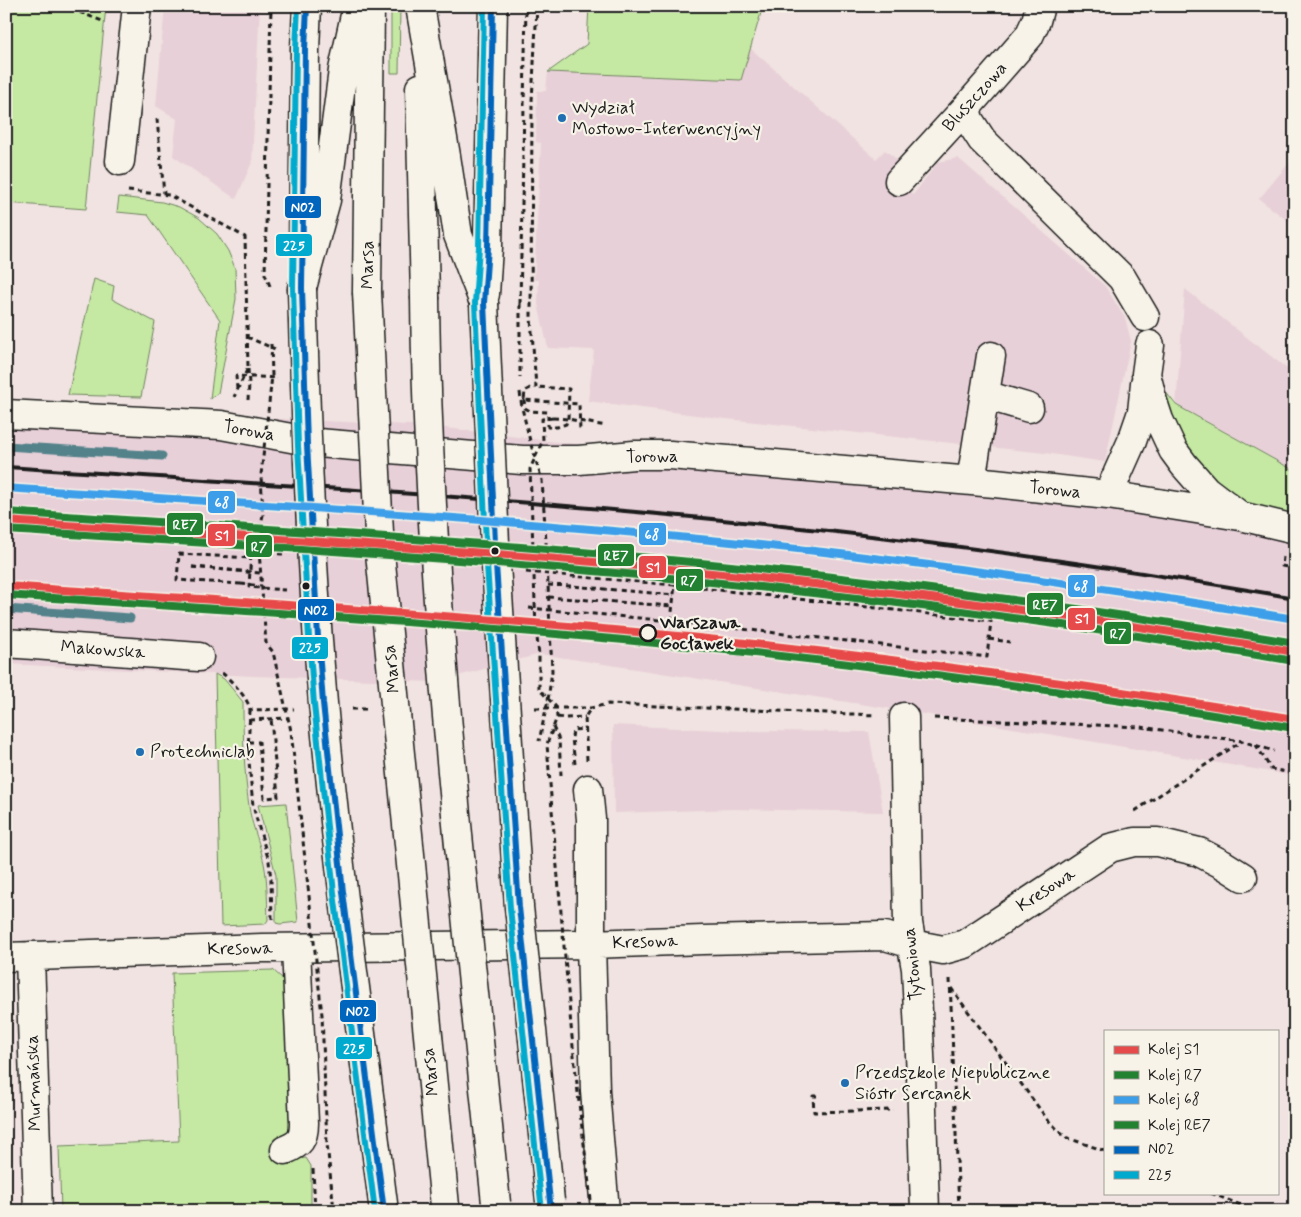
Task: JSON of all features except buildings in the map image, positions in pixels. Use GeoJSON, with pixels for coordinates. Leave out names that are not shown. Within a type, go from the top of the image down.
{"type":"FeatureCollection","features":[{"type":"Feature","properties":{"kind":"main road"},"geometry":{"type":"LineString","coordinates":[[307,6],[302,288],[310,501],[323,702],[344,900],[384,1209]]}},
{"type":"Feature","properties":{"kind":"main road"},"geometry":{"type":"LineString","coordinates":[[302,288],[326,200],[343,70],[357,6]]}},
{"type":"Feature","properties":{"kind":"main road","name":"Marsa"},"geometry":{"type":"LineString","coordinates":[[370,6],[368,292],[380,553],[445,1208]]}},
{"type":"Feature","properties":{"kind":"main road"},"geometry":{"type":"LineString","coordinates":[[419,6],[426,367],[432,532],[448,736],[496,1207]]}},
{"type":"Feature","properties":{"kind":"main road"},"geometry":{"type":"LineString","coordinates":[[419,6],[458,235],[484,303]]}},
{"type":"Feature","properties":{"kind":"main road"},"geometry":{"type":"LineString","coordinates":[[493,6],[488,247],[484,303],[496,565],[519,907],[550,1206]]}},
{"type":"Feature","properties":{"kind":"main road","name":"Bluszczowa"},"geometry":{"type":"LineString","coordinates":[[899,181],[1029,36],[1040,6]]}},
{"type":"Feature","properties":{"kind":"main road"},"geometry":{"type":"LineString","coordinates":[[120,161],[136,19]]}},
{"type":"Feature","properties":{"kind":"main road"},"geometry":{"type":"LineString","coordinates":[[966,108],[969,120],[982,140],[1122,278],[1145,317]]}},
{"type":"Feature","properties":{"kind":"main road"},"geometry":{"type":"LineString","coordinates":[[1108,495],[1132,441],[1142,412],[1150,345]]}},
{"type":"Feature","properties":{"kind":"main road"},"geometry":{"type":"LineString","coordinates":[[971,481],[991,356]]}},
{"type":"Feature","properties":{"kind":"main road"},"geometry":{"type":"LineString","coordinates":[[1146,374],[1152,402],[1173,450],[1206,490],[1240,516]]}},
{"type":"Feature","properties":{"kind":"main road"},"geometry":{"type":"LineString","coordinates":[[985,395],[1028,408]]}},
{"type":"Feature","properties":{"kind":"main road","name":"Torowa"},"geometry":{"type":"LineString","coordinates":[[6,414],[221,425],[318,443],[522,460],[578,460],[634,455],[670,455],[971,481],[1108,495],[1240,516],[1295,529]]}},
{"type":"Feature","properties":{"kind":"main road","name":"Makowska"},"geometry":{"type":"LineString","coordinates":[[6,643],[199,657]]}},
{"type":"Feature","properties":{"kind":"main road","name":"Tytoniowa"},"geometry":{"type":"LineString","coordinates":[[904,717],[908,923],[916,969],[925,1211]]}},
{"type":"Feature","properties":{"kind":"main road"},"geometry":{"type":"LineString","coordinates":[[588,789],[592,818],[591,944],[598,1206]]}},
{"type":"Feature","properties":{"kind":"main road","name":"Kresowa"},"geometry":{"type":"LineString","coordinates":[[18,957],[262,948],[304,949],[591,944],[885,936],[943,950],[964,944],[1110,848],[1134,842],[1158,842],[1198,852],[1224,864],[1243,877]]}},
{"type":"Feature","properties":{"kind":"main road"},"geometry":{"type":"LineString","coordinates":[[285,1150],[300,1141],[304,1134],[304,949]]}},
{"type":"Feature","properties":{"kind":"main road","name":"Murmańska"},"geometry":{"type":"LineString","coordinates":[[18,957],[38,1211]]}},
{"type":"Feature","properties":{"kind":"path"},"geometry":{"type":"LineString","coordinates":[[64,6],[136,19]]}},
{"type":"Feature","properties":{"kind":"path"},"geometry":{"type":"LineString","coordinates":[[270,296],[270,286],[265,274],[271,6]]}},
{"type":"Feature","properties":{"kind":"path"},"geometry":{"type":"LineString","coordinates":[[520,379],[526,6]]}},
{"type":"Feature","properties":{"kind":"path"},"geometry":{"type":"LineString","coordinates":[[536,387],[531,318],[532,101],[537,6]]}},
{"type":"Feature","properties":{"kind":"path"},"geometry":{"type":"LineString","coordinates":[[122,190],[169,195],[245,237],[249,392]]}},
{"type":"Feature","properties":{"kind":"path"},"geometry":{"type":"LineString","coordinates":[[271,336],[272,376],[261,476],[263,514],[258,538],[266,643],[273,652],[292,741],[322,1015],[327,1144],[334,1210]]}},
{"type":"Feature","properties":{"kind":"path"},"geometry":{"type":"LineString","coordinates":[[221,425],[248,368]]}},
{"type":"Feature","properties":{"kind":"path"},"geometry":{"type":"LineString","coordinates":[[237,401],[236,376],[269,378]]}},
{"type":"Feature","properties":{"kind":"path"},"geometry":{"type":"LineString","coordinates":[[568,419],[569,389],[532,387],[525,391],[524,400],[579,404],[580,434],[574,434]]}},
{"type":"Feature","properties":{"kind":"path"},"geometry":{"type":"LineString","coordinates":[[520,388],[522,408],[542,480],[548,586],[552,671],[538,746]]}},
{"type":"Feature","properties":{"kind":"path"},"geometry":{"type":"LineString","coordinates":[[562,418],[542,419],[543,440],[530,469],[536,629],[539,655],[539,689],[556,707],[557,717],[547,744],[554,845],[580,1112],[598,1206]]}},
{"type":"Feature","properties":{"kind":"path"},"geometry":{"type":"LineString","coordinates":[[251,558],[179,554],[177,580],[262,586]]}},
{"type":"Feature","properties":{"kind":"path"},"geometry":{"type":"LineString","coordinates":[[250,572],[192,568],[261,572]]}},
{"type":"Feature","properties":{"kind":"path"},"geometry":{"type":"LineString","coordinates":[[675,585],[991,621],[987,657],[671,621],[674,595],[675,585]]}},
{"type":"Feature","properties":{"kind":"path"},"geometry":{"type":"LineString","coordinates":[[548,586],[571,586],[674,595]]}},
{"type":"Feature","properties":{"kind":"path"},"geometry":{"type":"LineString","coordinates":[[548,597],[673,606]]}},
{"type":"Feature","properties":{"kind":"path"},"geometry":{"type":"LineString","coordinates":[[989,639],[1010,642]]}},
{"type":"Feature","properties":{"kind":"path"},"geometry":{"type":"LineString","coordinates":[[199,657],[227,677],[250,704],[248,750],[258,828],[269,860],[272,923]]}},
{"type":"Feature","properties":{"kind":"path"},"geometry":{"type":"LineString","coordinates":[[532,708],[591,708],[608,704],[1140,728],[1242,740],[1274,750]]}},
{"type":"Feature","properties":{"kind":"path"},"geometry":{"type":"LineString","coordinates":[[250,710],[303,709]]}},
{"type":"Feature","properties":{"kind":"path"},"geometry":{"type":"LineString","coordinates":[[343,709],[373,709]]}},
{"type":"Feature","properties":{"kind":"path"},"geometry":{"type":"LineString","coordinates":[[557,717],[586,717]]}},
{"type":"Feature","properties":{"kind":"path"},"geometry":{"type":"LineString","coordinates":[[248,742],[259,742],[264,798],[278,797],[271,718]]}},
{"type":"Feature","properties":{"kind":"path"},"geometry":{"type":"LineString","coordinates":[[250,720],[288,718]]}},
{"type":"Feature","properties":{"kind":"path"},"geometry":{"type":"LineString","coordinates":[[553,727],[560,740]]}},
{"type":"Feature","properties":{"kind":"path"},"geometry":{"type":"LineString","coordinates":[[572,738],[573,730],[586,729]]}},
{"type":"Feature","properties":{"kind":"path"},"geometry":{"type":"LineString","coordinates":[[1256,745],[1271,769],[1295,774]]}},
{"type":"Feature","properties":{"kind":"path"},"geometry":{"type":"LineString","coordinates":[[304,949],[315,972],[304,949]]}},
{"type":"Feature","properties":{"kind":"path"},"geometry":{"type":"LineString","coordinates":[[951,988],[1047,1119],[1066,1137],[1104,1151]]}},
{"type":"Feature","properties":{"kind":"path"},"geometry":{"type":"LineString","coordinates":[[817,1096],[813,1096],[814,1112],[892,1110]]}},
{"type":"Feature","properties":{"kind":"path"},"geometry":{"type":"LineString","coordinates":[[313,1165],[315,1211]]}},
{"type":"Feature","properties":{"kind":"path"},"geometry":{"type":"LineString","coordinates":[[1213,1194],[1255,1211]]}},
{"type":"Feature","properties":{"kind":"shaded area"},"geometry":{"type":"Polygon","coordinates":[[[165,6],[260,6],[252,162],[236,199],[173,156],[177,119],[156,106],[165,6]]]}},
{"type":"Feature","properties":{"kind":"shaded area"},"geometry":{"type":"Polygon","coordinates":[[[750,48],[876,159],[885,150],[904,165],[899,181],[913,195],[938,162],[958,158],[1105,286],[1125,318],[1131,341],[1105,462],[1045,453],[727,419],[588,401],[594,350],[548,348],[538,304],[539,280],[534,280],[541,143],[536,142],[537,91],[546,91],[548,72],[740,80],[750,48]]]}},
{"type":"Feature","properties":{"kind":"shaded area"},"geometry":{"type":"Polygon","coordinates":[[[1295,156],[1295,226],[1259,199],[1295,156]]]}},
{"type":"Feature","properties":{"kind":"shaded area"},"geometry":{"type":"Polygon","coordinates":[[[1185,289],[1295,375],[1295,471],[1176,405],[1185,289]]]}},
{"type":"Feature","properties":{"kind":"shaded area"},"geometry":{"type":"Polygon","coordinates":[[[6,406],[430,426],[1171,514],[1295,542],[1295,776],[1001,726],[540,654],[435,682],[254,676],[6,664],[6,406]]]}},
{"type":"Feature","properties":{"kind":"shaded area"},"geometry":{"type":"Polygon","coordinates":[[[613,725],[741,731],[869,732],[883,812],[734,809],[614,813],[613,725]]]}},
{"type":"Feature","properties":{"kind":"green space"},"geometry":{"type":"Polygon","coordinates":[[[6,6],[106,6],[86,209],[6,203],[6,6]]]}},
{"type":"Feature","properties":{"kind":"green space"},"geometry":{"type":"Polygon","coordinates":[[[391,6],[400,6],[399,73],[391,73],[391,6]]]}},
{"type":"Feature","properties":{"kind":"green space"},"geometry":{"type":"Polygon","coordinates":[[[589,6],[763,6],[741,80],[548,72],[587,44],[589,6]]]}},
{"type":"Feature","properties":{"kind":"green space"},"geometry":{"type":"Polygon","coordinates":[[[119,197],[162,202],[179,207],[199,218],[217,234],[228,251],[235,268],[236,299],[218,393],[210,399],[220,320],[148,215],[117,212],[119,197]]]}},
{"type":"Feature","properties":{"kind":"green space"},"geometry":{"type":"Polygon","coordinates":[[[94,279],[114,286],[112,299],[155,322],[141,397],[68,395],[94,279]]]}},
{"type":"Feature","properties":{"kind":"green space"},"geometry":{"type":"Polygon","coordinates":[[[1165,391],[1176,405],[1295,471],[1295,515],[1237,500],[1192,460],[1162,402],[1165,391]]]}},
{"type":"Feature","properties":{"kind":"green space"},"geometry":{"type":"Polygon","coordinates":[[[215,674],[224,679],[243,702],[247,793],[266,879],[268,920],[265,924],[221,926],[215,674]]]}},
{"type":"Feature","properties":{"kind":"green space"},"geometry":{"type":"Polygon","coordinates":[[[286,803],[298,922],[280,924],[276,923],[276,875],[258,805],[286,803]]]}},
{"type":"Feature","properties":{"kind":"green space"},"geometry":{"type":"Polygon","coordinates":[[[273,970],[283,979],[290,981],[296,1125],[281,1138],[282,1161],[306,1158],[311,1166],[311,1211],[61,1211],[59,1146],[179,1141],[172,973],[273,970]]]}},
{"type":"Feature","properties":{"kind":"waterway"},"geometry":{"type":"LineString","coordinates":[[6,446],[162,456]]}},
{"type":"Feature","properties":{"kind":"waterway"},"geometry":{"type":"LineString","coordinates":[[6,609],[130,618]]}},
{"type":"Feature","properties":{"kind":"railway"},"geometry":{"type":"LineString","coordinates":[[6,467],[558,505],[802,528],[1049,559],[1295,598]]}},
{"type":"Feature","properties":{"kind":"rail line","name":"68"},"geometry":{"type":"LineString","coordinates":[[6,488],[453,518],[721,541],[865,557],[1008,576],[1152,596],[1295,619]]}},
{"type":"Feature","properties":{"kind":"rail line","name":"RE7"},"geometry":{"type":"LineString","coordinates":[[7,512],[489,544],[730,566],[973,594],[1295,643]]}},
{"type":"Feature","properties":{"kind":"rail line","name":"S1"},"geometry":{"type":"LineString","coordinates":[[6,521],[488,553],[730,575],[973,604],[1134,626],[1295,652]]}},
{"type":"Feature","properties":{"kind":"rail line","name":"R7"},"geometry":{"type":"LineString","coordinates":[[6,530],[408,556],[730,584],[972,612],[1294,661]]}},
{"type":"Feature","properties":{"kind":"rail line","name":"S1"},"geometry":{"type":"LineString","coordinates":[[6,586],[457,617],[727,641],[1011,676],[1295,719]]}},
{"type":"Feature","properties":{"kind":"rail line","name":"R7"},"geometry":{"type":"LineString","coordinates":[[6,595],[456,626],[726,650],[1010,685],[1294,728]]}},
{"type":"Feature","properties":{"kind":"transit line","name":"225"},"geometry":{"type":"LineString","coordinates":[[298,6],[293,288],[298,446],[309,638],[334,893],[375,1211]]}},
{"type":"Feature","properties":{"kind":"transit line","name":"N02"},"geometry":{"type":"LineString","coordinates":[[307,6],[302,288],[307,445],[318,637],[343,892],[384,1211]]}},
{"type":"Feature","properties":{"kind":"transit line","name":"225"},"geometry":{"type":"LineString","coordinates":[[484,6],[479,247],[475,303],[487,565],[510,908],[542,1211]]}},
{"type":"Feature","properties":{"kind":"transit line","name":"N02"},"geometry":{"type":"LineString","coordinates":[[493,6],[488,247],[484,303],[496,565],[519,907],[551,1211]]}},
{"type":"Feature","properties":{"kind":"place","name":"Wydział Mostowo-Interwencyjny"},"geometry":{"type":"Point","coordinates":[562,118]}},
{"type":"Feature","properties":{"kind":"place","name":"Warszawa Gocławek"},"geometry":{"type":"Point","coordinates":[648,633]}},
{"type":"Feature","properties":{"kind":"place","name":"Protechniclab"},"geometry":{"type":"Point","coordinates":[140,752]}},
{"type":"Feature","properties":{"kind":"place","name":"Przedszkole Niepubliczne Sióstr Sercanek"},"geometry":{"type":"Point","coordinates":[845,1083]}}]}
